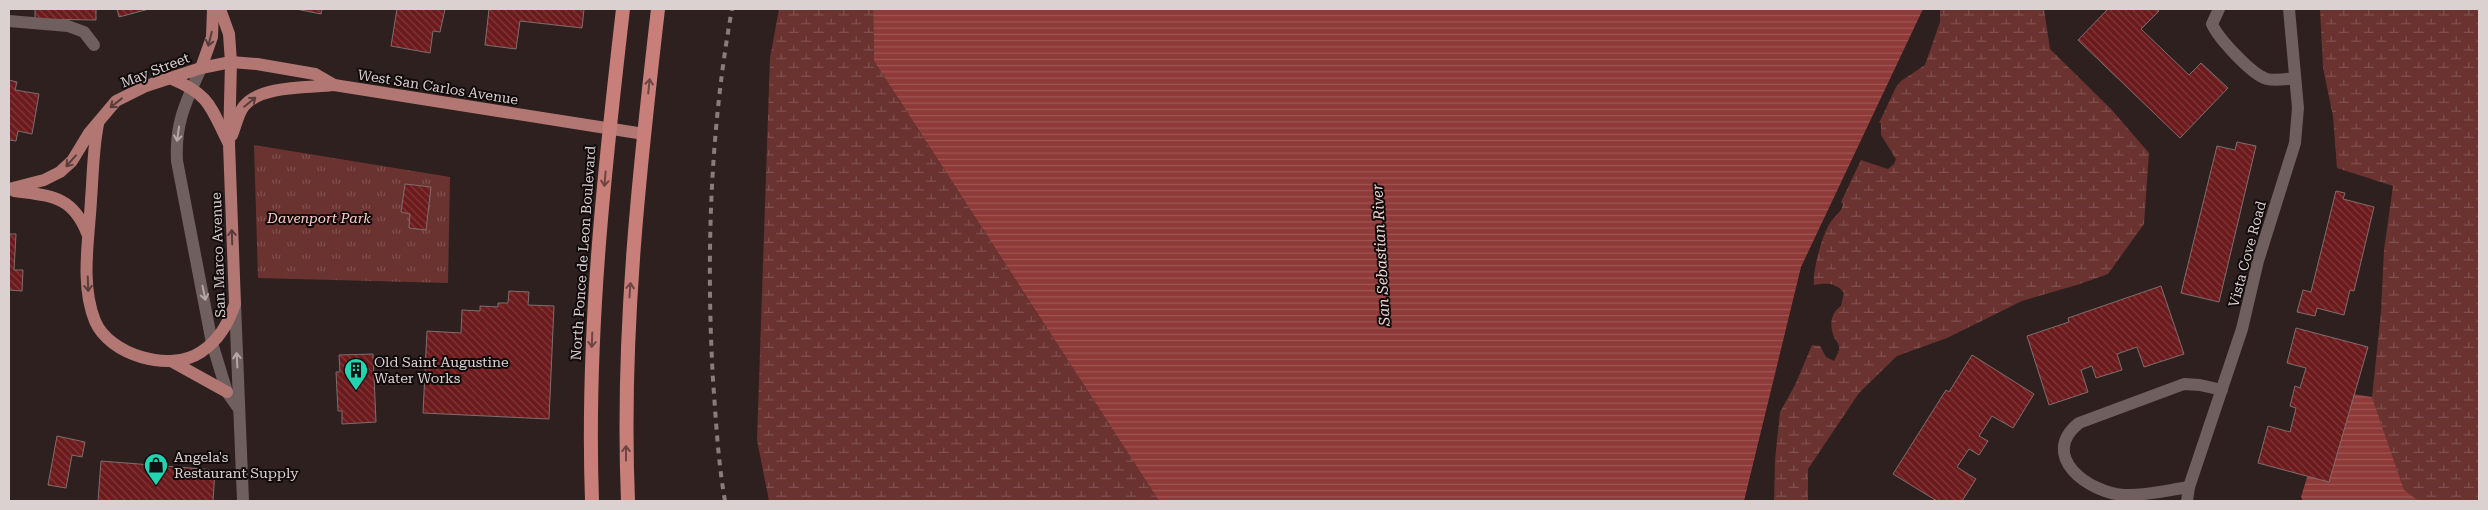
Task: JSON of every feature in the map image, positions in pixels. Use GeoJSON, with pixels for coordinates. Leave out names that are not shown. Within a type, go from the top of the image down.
{"type":"FeatureCollection","features":[{"type":"Feature","properties":{"kind":"highway","name":"North Ponce de Leon Boulevard"},"geometry":{"type":"LineString","coordinates":[[592,501],[591,339],[609,130],[623,9]]}},
{"type":"Feature","properties":{"kind":"highway"},"geometry":{"type":"LineString","coordinates":[[628,501],[627,331],[644,134],[658,9]]}},
{"type":"Feature","properties":{"kind":"main road"},"geometry":{"type":"LineString","coordinates":[[201,68],[212,37],[213,9]]}},
{"type":"Feature","properties":{"kind":"main road","name":"San Marco Avenue"},"geometry":{"type":"LineString","coordinates":[[220,9],[229,34],[229,144],[235,304]]}},
{"type":"Feature","properties":{"kind":"main road","name":"May Street"},"geometry":{"type":"LineString","coordinates":[[9,190],[44,180],[60,172],[72,161],[116,101],[146,86],[201,68],[230,62]]}},
{"type":"Feature","properties":{"kind":"main road","name":"West San Carlos Avenue"},"geometry":{"type":"LineString","coordinates":[[230,62],[315,74],[334,85],[609,130],[644,134]]}},
{"type":"Feature","properties":{"kind":"main road"},"geometry":{"type":"LineString","coordinates":[[172,79],[192,88],[209,103],[229,144]]}},
{"type":"Feature","properties":{"kind":"main road"},"geometry":{"type":"LineString","coordinates":[[229,144],[243,107],[253,98],[266,92],[334,85]]}},
{"type":"Feature","properties":{"kind":"main road","name":"May Street"},"geometry":{"type":"LineString","coordinates":[[99,122],[93,164],[88,235],[89,300],[103,336],[118,347],[140,357],[171,361],[199,354],[212,343],[227,325],[235,304]]}},
{"type":"Feature","properties":{"kind":"main road","name":"May Street"},"geometry":{"type":"LineString","coordinates":[[9,190],[51,196],[65,201],[81,216],[88,235]]}},
{"type":"Feature","properties":{"kind":"main road"},"geometry":{"type":"LineString","coordinates":[[171,361],[227,392]]}},
{"type":"Feature","properties":{"kind":"street"},"geometry":{"type":"LineString","coordinates":[[2218,9],[2212,24],[2216,33],[2257,74],[2268,79],[2295,78]]}},
{"type":"Feature","properties":{"kind":"street","name":"Vista Cove Road"},"geometry":{"type":"LineString","coordinates":[[2187,501],[2189,487],[2242,329],[2258,260],[2295,143],[2298,108],[2289,9]]}},
{"type":"Feature","properties":{"kind":"street"},"geometry":{"type":"LineString","coordinates":[[9,21],[68,26],[84,32],[94,45]]}},
{"type":"Feature","properties":{"kind":"street"},"geometry":{"type":"LineString","coordinates":[[201,68],[182,108],[176,144],[177,161],[212,343],[227,392],[239,409]]}},
{"type":"Feature","properties":{"kind":"street","name":"San Marco Avenue"},"geometry":{"type":"LineString","coordinates":[[235,304],[243,501]]}},
{"type":"Feature","properties":{"kind":"street"},"geometry":{"type":"LineString","coordinates":[[2189,487],[2126,495],[2108,492],[2092,486],[2064,462],[2062,453],[2064,442],[2069,431],[2079,423],[2184,384],[2200,385],[2222,390]]}},
{"type":"Feature","properties":{"kind":"green space"},"geometry":{"type":"Polygon","coordinates":[[[779,9],[873,9],[874,61],[1159,501],[769,501],[757,440],[770,58],[779,9]]]}},
{"type":"Feature","properties":{"kind":"green space"},"geometry":{"type":"Polygon","coordinates":[[[1940,9],[2044,9],[2050,49],[2111,109],[2149,153],[2144,224],[2108,274],[2022,301],[1947,338],[1897,356],[1859,393],[1808,469],[1808,501],[1774,501],[1775,460],[1780,412],[1795,385],[1812,345],[1820,346],[1826,357],[1834,361],[1839,349],[1831,325],[1835,312],[1841,306],[1844,293],[1834,285],[1814,285],[1815,271],[1822,241],[1829,224],[1841,209],[1843,204],[1841,202],[1861,160],[1888,169],[1894,164],[1896,159],[1881,135],[1881,123],[1879,123],[1896,87],[1901,81],[1925,65],[1940,22],[1940,9]]]}},
{"type":"Feature","properties":{"kind":"green space"},"geometry":{"type":"Polygon","coordinates":[[[2320,9],[2479,9],[2479,501],[2419,501],[2404,491],[2372,397],[2381,312],[2384,250],[2393,186],[2337,168],[2333,116],[2323,68],[2320,9]]]}},
{"type":"Feature","properties":{"kind":"green space","name":"Davenport Park"},"geometry":{"type":"Polygon","coordinates":[[[254,145],[450,177],[448,283],[258,278],[254,145]]]}},
{"type":"Feature","properties":{"kind":"water","name":"San Sebastian River"},"geometry":{"type":"Polygon","coordinates":[[[873,9],[1923,9],[1801,267],[1744,501],[1159,501],[874,61],[873,9]]]}},
{"type":"Feature","properties":{"kind":"water"},"geometry":{"type":"Polygon","coordinates":[[[2333,391],[2372,397],[2404,490],[2419,501],[2303,501],[2301,497],[2333,391]]]}},
{"type":"Feature","properties":{"kind":"building"},"geometry":{"type":"Polygon","coordinates":[[[35,9],[96,9],[96,20],[35,19],[35,9]]]}},
{"type":"Feature","properties":{"kind":"building"},"geometry":{"type":"Polygon","coordinates":[[[117,9],[149,9],[119,17],[117,9]]]}},
{"type":"Feature","properties":{"kind":"building"},"geometry":{"type":"Polygon","coordinates":[[[296,9],[322,9],[321,14],[296,9]]]}},
{"type":"Feature","properties":{"kind":"building"},"geometry":{"type":"Polygon","coordinates":[[[397,9],[445,9],[440,32],[433,31],[430,53],[391,46],[397,9]]]}},
{"type":"Feature","properties":{"kind":"building"},"geometry":{"type":"Polygon","coordinates":[[[489,9],[584,9],[582,28],[520,21],[516,49],[485,45],[489,9]]]}},
{"type":"Feature","properties":{"kind":"building"},"geometry":{"type":"Polygon","coordinates":[[[2108,9],[2156,9],[2159,11],[2141,29],[2189,75],[2201,63],[2228,88],[2180,138],[2078,40],[2108,9]]]}},
{"type":"Feature","properties":{"kind":"building"},"geometry":{"type":"Polygon","coordinates":[[[9,80],[17,82],[15,90],[39,94],[32,134],[18,131],[16,141],[9,140],[9,80]]]}},
{"type":"Feature","properties":{"kind":"building"},"geometry":{"type":"Polygon","coordinates":[[[2237,142],[2256,146],[2219,302],[2181,293],[2217,146],[2235,150],[2237,142]]]}},
{"type":"Feature","properties":{"kind":"building"},"geometry":{"type":"Polygon","coordinates":[[[405,184],[431,187],[426,230],[409,228],[410,214],[401,212],[405,184]]]}},
{"type":"Feature","properties":{"kind":"building"},"geometry":{"type":"Polygon","coordinates":[[[2336,191],[2345,193],[2343,199],[2374,207],[2354,291],[2350,290],[2344,315],[2317,308],[2315,316],[2297,312],[2303,290],[2311,292],[2336,191]]]}},
{"type":"Feature","properties":{"kind":"building"},"geometry":{"type":"Polygon","coordinates":[[[9,234],[16,234],[14,270],[23,270],[22,291],[9,290],[9,234]]]}},
{"type":"Feature","properties":{"kind":"building"},"geometry":{"type":"Polygon","coordinates":[[[2161,286],[2184,354],[2144,367],[2137,347],[2117,354],[2122,370],[2096,378],[2092,366],[2081,370],[2088,392],[2049,405],[2027,336],[2069,322],[2068,318],[2161,286]]]}},
{"type":"Feature","properties":{"kind":"building"},"geometry":{"type":"Polygon","coordinates":[[[509,291],[529,292],[528,305],[554,306],[549,419],[423,413],[427,331],[461,333],[462,310],[480,311],[480,306],[498,307],[498,303],[508,303],[509,291]]]}},
{"type":"Feature","properties":{"kind":"building"},"geometry":{"type":"Polygon","coordinates":[[[2296,328],[2368,347],[2329,482],[2258,463],[2268,426],[2290,432],[2296,408],[2290,406],[2295,386],[2300,388],[2306,368],[2287,363],[2296,328]]]}},
{"type":"Feature","properties":{"kind":"building","name":"Old Saint Augustine Water Works"},"geometry":{"type":"Polygon","coordinates":[[[373,354],[376,422],[342,424],[342,411],[338,411],[336,372],[340,372],[339,355],[373,354]]]}},
{"type":"Feature","properties":{"kind":"building"},"geometry":{"type":"Polygon","coordinates":[[[1972,355],[2034,394],[2013,428],[1992,416],[1979,436],[1988,441],[1979,455],[1969,449],[1957,467],[1976,479],[1962,501],[1937,501],[1893,474],[1946,390],[1949,392],[1972,355]]]}},
{"type":"Feature","properties":{"kind":"building"},"geometry":{"type":"Polygon","coordinates":[[[57,436],[85,442],[82,457],[72,455],[66,488],[48,485],[57,436]]]}},
{"type":"Feature","properties":{"kind":"building","name":"Angela's Restaurant Supply"},"geometry":{"type":"Polygon","coordinates":[[[101,461],[215,470],[213,501],[98,501],[101,461]]]}},
{"type":"Feature","properties":{"kind":"railway"},"geometry":{"type":"LineString","coordinates":[[725,501],[719,456],[713,380],[710,240],[714,147],[732,9]]}},
{"type":"Feature","properties":{"kind":"place","name":"Old Saint Augustine Water Works"},"geometry":{"type":"Point","coordinates":[356,391]}},
{"type":"Feature","properties":{"kind":"place","name":"Angela's Restaurant Supply"},"geometry":{"type":"Point","coordinates":[156,486]}}]}
